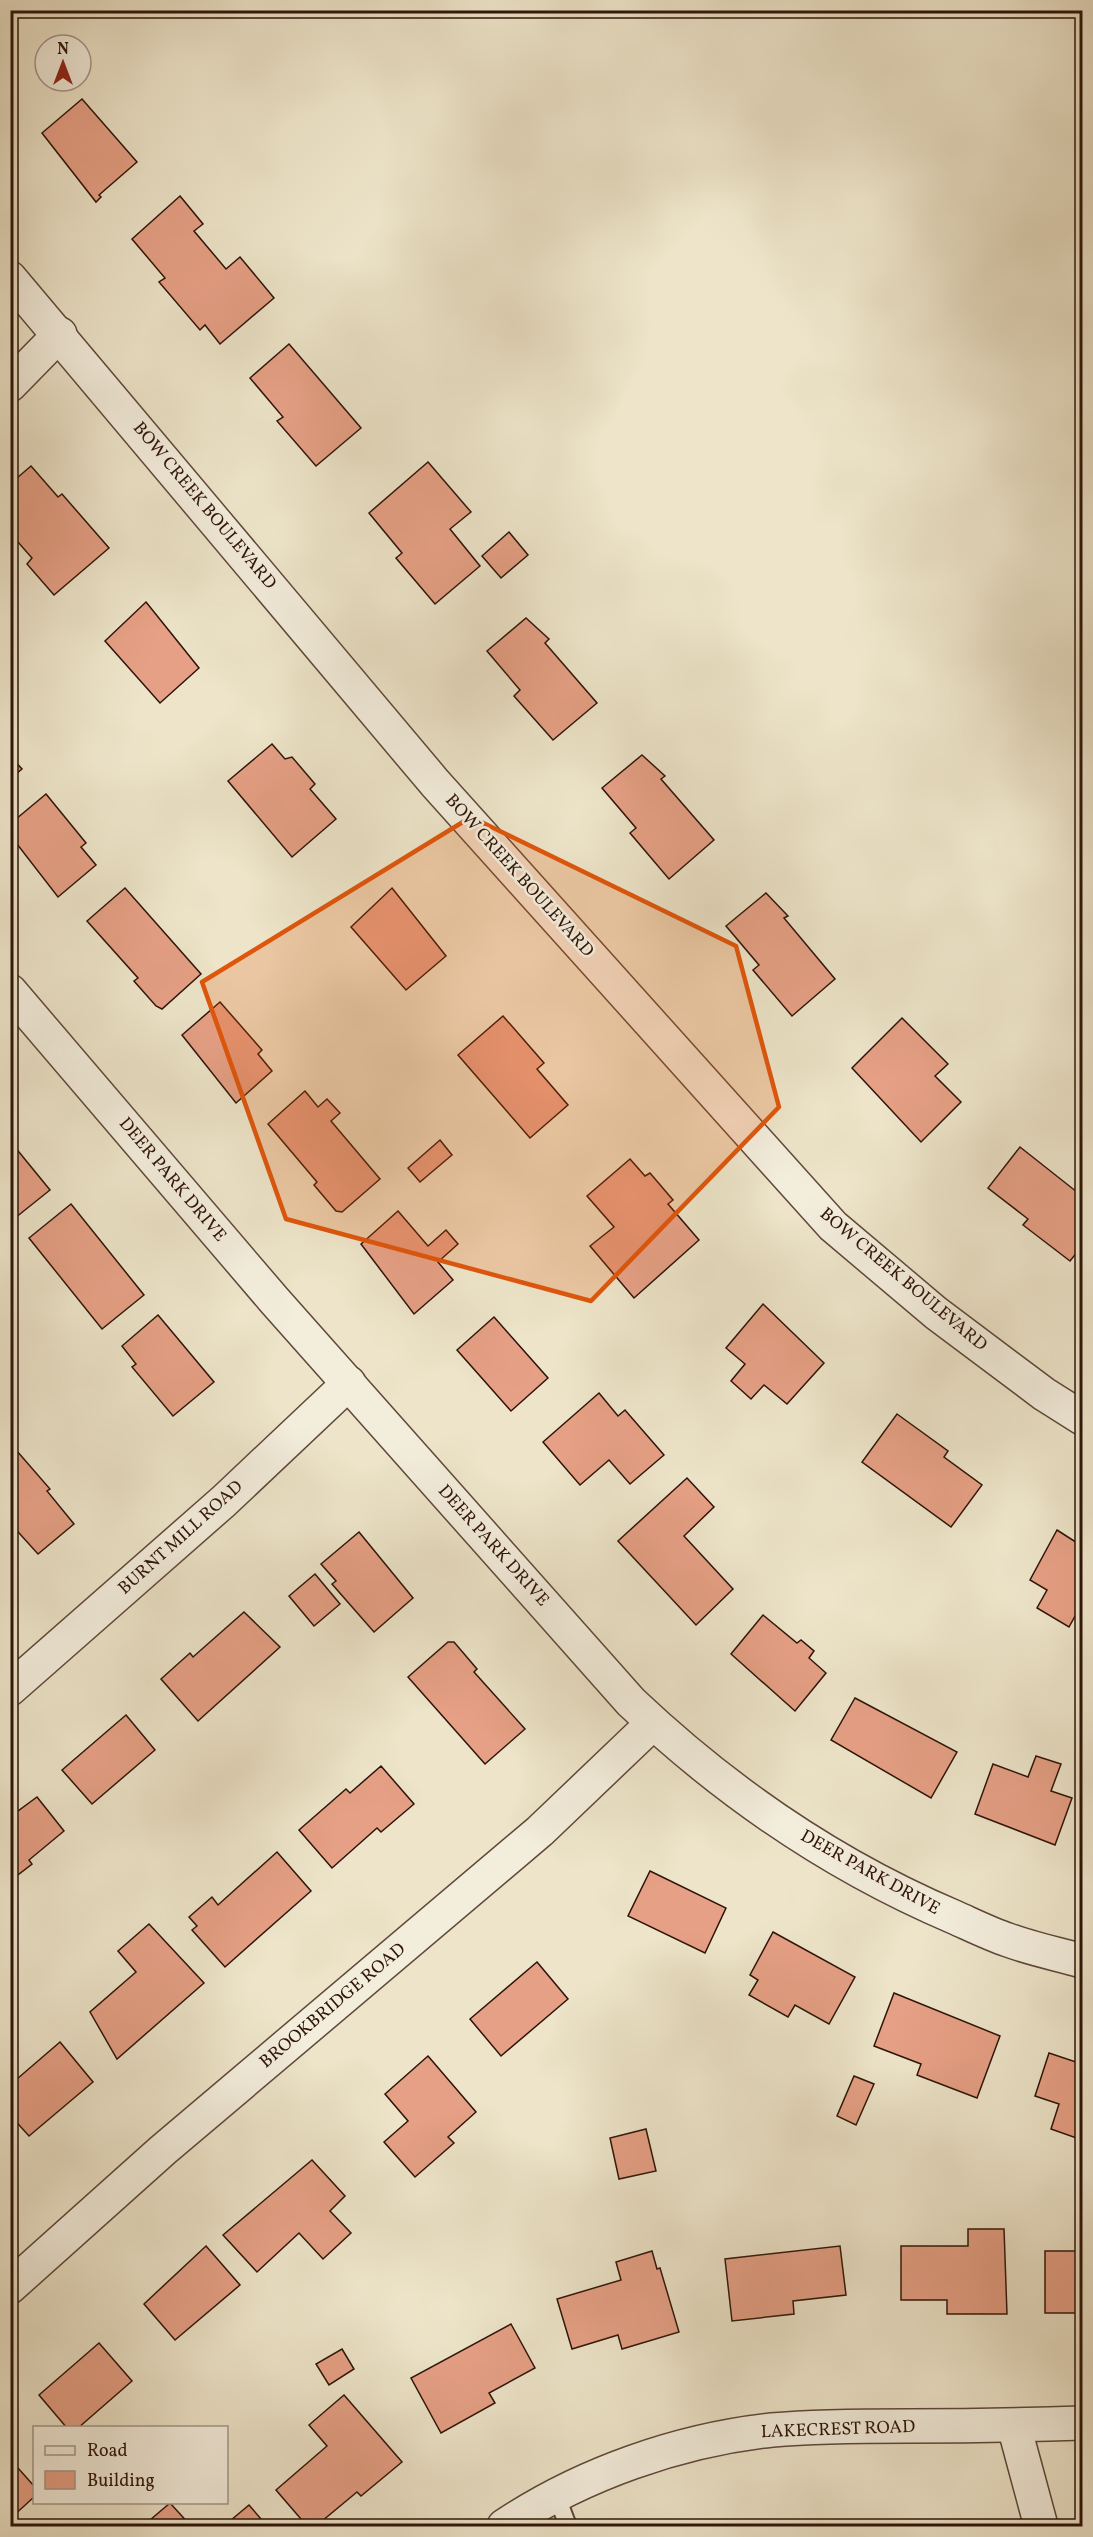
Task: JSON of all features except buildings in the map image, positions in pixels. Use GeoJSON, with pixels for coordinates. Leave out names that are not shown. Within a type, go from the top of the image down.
{"type":"FeatureCollection","features":[{"type":"Feature","properties":{"kind":"street","name":"BOW CREEK BOULEVARD"},"geometry":{"type":"LineString","coordinates":[[10,278],[60,334],[435,783],[833,1226],[936,1313],[1044,1394],[1083,1418]]}},
{"type":"Feature","properties":{"kind":"street"},"geometry":{"type":"LineString","coordinates":[[10,385],[60,334]]}},
{"type":"Feature","properties":{"kind":"street","name":"DEER PARK DRIVE"},"geometry":{"type":"LineString","coordinates":[[10,991],[274,1300],[623,1693],[653,1723],[740,1794],[824,1851],[913,1900],[1007,1940],[1083,1961]]}},
{"type":"Feature","properties":{"kind":"street","name":"BURNT MILL ROAD"},"geometry":{"type":"LineString","coordinates":[[14,1678],[224,1501],[349,1383]]}},
{"type":"Feature","properties":{"kind":"street","name":"BROOKBRIDGE ROAD"},"geometry":{"type":"LineString","coordinates":[[10,2287],[172,2142],[540,1831],[653,1723]]}},
{"type":"Feature","properties":{"kind":"street","name":"LAKECREST ROAD"},"geometry":{"type":"LineString","coordinates":[[504,2526],[563,2512],[581,2484],[638,2461],[711,2440],[771,2430],[832,2426],[1083,2424]]}},
{"type":"Feature","properties":{"kind":"street"},"geometry":{"type":"LineString","coordinates":[[1014,2426],[1041,2526]]}},
{"type":"Feature","properties":{"kind":"highlighted area"},"geometry":{"type":"Polygon","coordinates":[[[471,817],[736,946],[779,1107],[591,1301],[286,1219],[202,982],[471,817]]]}}]}
